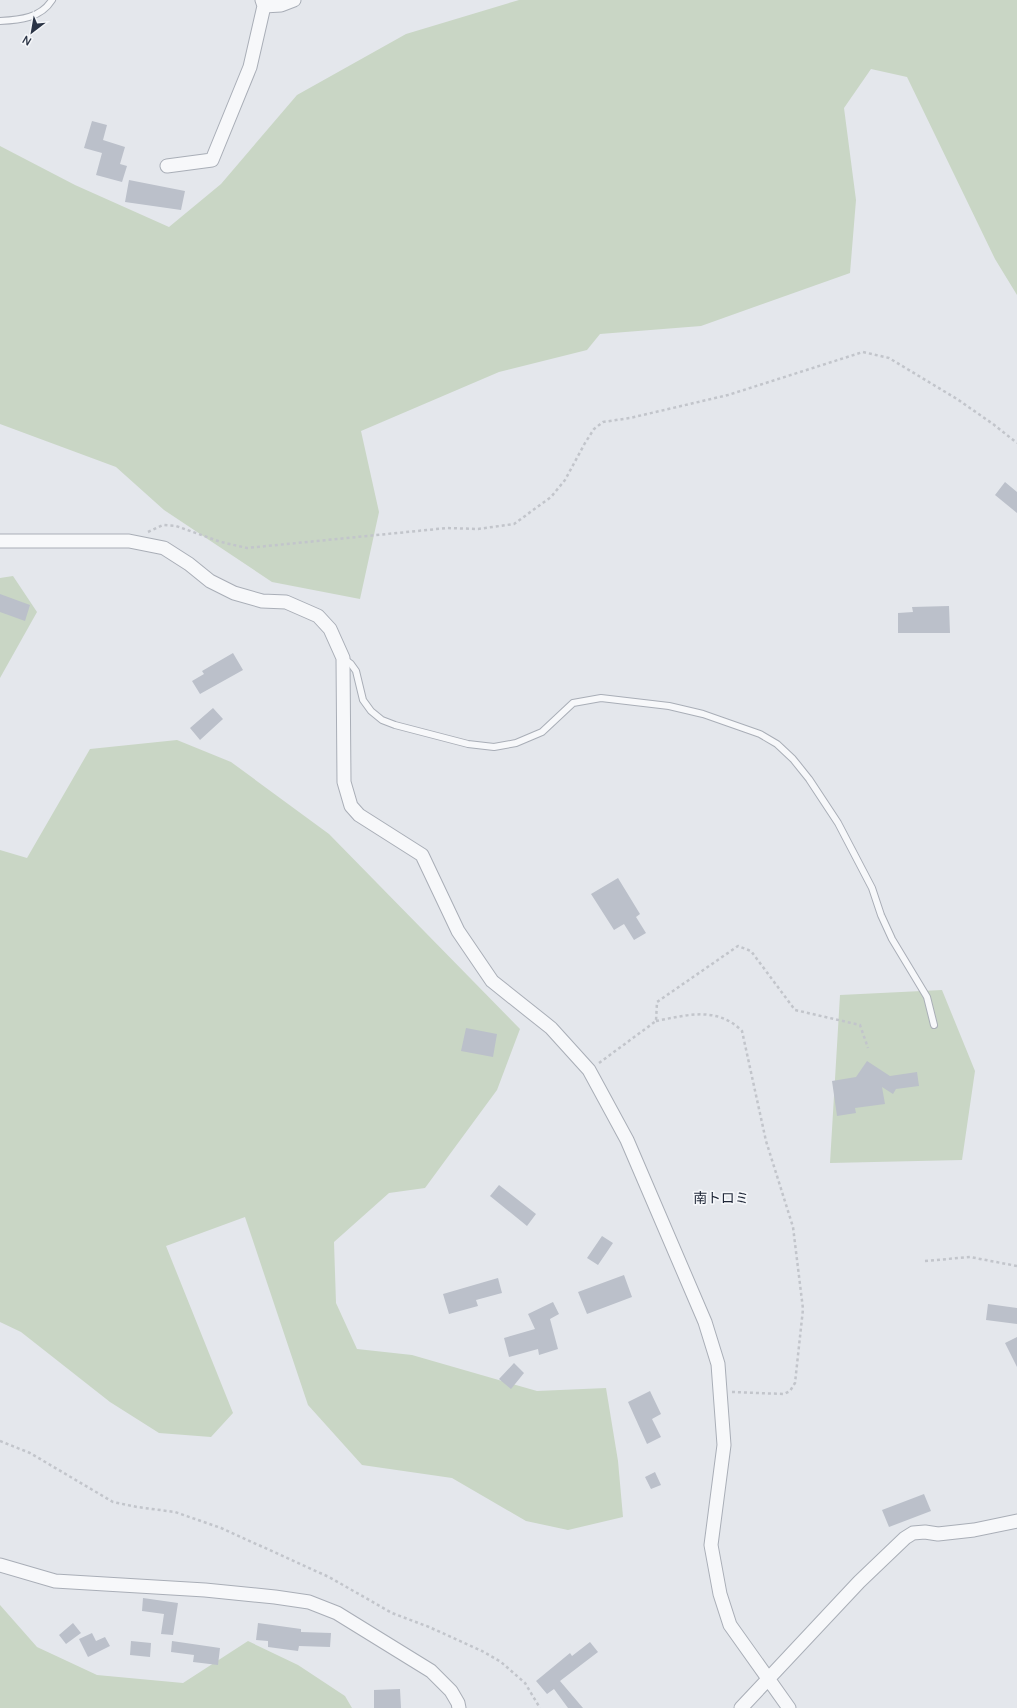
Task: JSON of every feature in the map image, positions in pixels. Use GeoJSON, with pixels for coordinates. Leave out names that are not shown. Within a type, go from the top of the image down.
{"type":"FeatureCollection","features":[{"type":"Feature","properties":{"kind":"street"},"geometry":{"type":"LineString","coordinates":[[167,166],[212,160],[250,67],[264,3],[281,5],[294,0]]}},
{"type":"Feature","properties":{"kind":"street"},"geometry":{"type":"LineString","coordinates":[[0,541],[129,541],[164,548],[189,564],[210,581],[234,593],[262,601],[286,602],[318,616],[330,629],[343,658],[344,782],[351,806],[359,815],[422,854],[458,931],[492,981],[551,1028],[589,1070],[627,1140],[705,1322],[718,1364],[724,1446],[711,1545],[720,1594],[730,1625],[789,1708]]}},
{"type":"Feature","properties":{"kind":"street"},"geometry":{"type":"LineString","coordinates":[[741,1708],[859,1582],[905,1538],[913,1533],[925,1532],[938,1534],[974,1530],[1017,1521]]}},
{"type":"Feature","properties":{"kind":"street"},"geometry":{"type":"LineString","coordinates":[[0,1565],[55,1581],[205,1590],[309,1602],[336,1613],[431,1671],[452,1692],[459,1708]]}},
{"type":"Feature","properties":{"kind":"lane"},"geometry":{"type":"LineString","coordinates":[[0,21],[20,20],[39,14],[52,0]]}},
{"type":"Feature","properties":{"kind":"lane"},"geometry":{"type":"LineString","coordinates":[[343,658],[356,671],[363,700],[371,711],[382,720],[395,725],[468,744],[494,747],[516,743],[542,732],[573,703],[601,698],[668,706],[703,714],[760,734],[777,744],[793,759],[809,779],[838,823],[872,888],[881,915],[892,939],[927,997],[934,1025]]}},
{"type":"Feature","properties":{"kind":"path"},"geometry":{"type":"LineString","coordinates":[[137,542],[145,533],[163,525],[176,526],[221,542],[247,548],[447,528],[478,529],[514,524],[551,497],[565,480],[594,429],[603,422],[630,418],[728,395],[863,352],[890,358],[957,399],[993,424],[1017,444]]}},
{"type":"Feature","properties":{"kind":"path"},"geometry":{"type":"LineString","coordinates":[[656,1021],[657,1002],[738,946],[751,951],[796,1010],[860,1025],[868,1048]]}},
{"type":"Feature","properties":{"kind":"path"},"geometry":{"type":"LineString","coordinates":[[589,1070],[656,1021],[689,1015],[714,1014],[734,1022],[742,1031],[766,1141],[793,1227],[803,1309],[795,1383],[790,1391],[784,1394],[720,1392]]}},
{"type":"Feature","properties":{"kind":"path"},"geometry":{"type":"LineString","coordinates":[[925,1261],[970,1257],[1017,1266]]}},
{"type":"Feature","properties":{"kind":"path"},"geometry":{"type":"LineString","coordinates":[[0,1441],[30,1453],[114,1502],[137,1507],[175,1512],[221,1528],[329,1577],[392,1613],[429,1627],[482,1651],[501,1662],[525,1683],[540,1708]]}},
{"type":"Feature","properties":{"kind":"green space"},"geometry":{"type":"Polygon","coordinates":[[[519,0],[1017,0],[1017,295],[995,259],[907,77],[871,69],[844,108],[856,200],[850,273],[701,326],[600,334],[587,350],[499,372],[361,431],[379,512],[360,599],[272,582],[164,510],[116,467],[0,424],[0,146],[75,185],[169,227],[221,184],[297,95],[406,34],[519,0]]]}},
{"type":"Feature","properties":{"kind":"green space"},"geometry":{"type":"Polygon","coordinates":[[[13,576],[37,612],[0,678],[0,578],[13,576]]]}},
{"type":"Feature","properties":{"kind":"green space"},"geometry":{"type":"Polygon","coordinates":[[[177,740],[231,762],[329,834],[520,1029],[497,1090],[425,1188],[389,1193],[334,1242],[336,1303],[357,1349],[412,1355],[537,1391],[606,1388],[618,1461],[623,1517],[568,1530],[526,1521],[452,1478],[362,1465],[308,1405],[245,1217],[166,1246],[233,1413],[211,1437],[159,1433],[110,1402],[21,1332],[0,1322],[0,850],[27,858],[90,749],[177,740]]]}},
{"type":"Feature","properties":{"kind":"green space"},"geometry":{"type":"Polygon","coordinates":[[[942,990],[975,1071],[962,1160],[830,1163],[840,995],[942,990]]]}},
{"type":"Feature","properties":{"kind":"green space"},"geometry":{"type":"Polygon","coordinates":[[[0,1605],[37,1647],[97,1675],[183,1683],[248,1641],[298,1665],[345,1696],[352,1708],[0,1708],[0,1605]]]}},
{"type":"Feature","properties":{"kind":"building"},"geometry":{"type":"Polygon","coordinates":[[[92,121],[107,125],[103,140],[125,147],[120,164],[127,166],[122,182],[96,175],[102,153],[84,148],[92,121]]]}},
{"type":"Feature","properties":{"kind":"building"},"geometry":{"type":"Polygon","coordinates":[[[129,180],[185,191],[181,210],[125,202],[129,180]]]}},
{"type":"Feature","properties":{"kind":"building"},"geometry":{"type":"Polygon","coordinates":[[[1005,482],[1017,492],[1017,513],[995,495],[1005,482]]]}},
{"type":"Feature","properties":{"kind":"building"},"geometry":{"type":"Polygon","coordinates":[[[0,594],[30,605],[25,621],[0,612],[0,594]]]}},
{"type":"Feature","properties":{"kind":"building"},"geometry":{"type":"Polygon","coordinates":[[[949,606],[950,633],[898,633],[898,613],[913,612],[912,607],[949,606]]]}},
{"type":"Feature","properties":{"kind":"building"},"geometry":{"type":"Polygon","coordinates":[[[233,653],[243,670],[200,694],[192,681],[204,674],[202,671],[233,653]]]}},
{"type":"Feature","properties":{"kind":"building"},"geometry":{"type":"Polygon","coordinates":[[[213,708],[223,719],[200,740],[190,728],[213,708]]]}},
{"type":"Feature","properties":{"kind":"building"},"geometry":{"type":"Polygon","coordinates":[[[618,878],[640,914],[636,917],[646,933],[634,940],[624,924],[614,930],[591,894],[618,878]]]}},
{"type":"Feature","properties":{"kind":"building"},"geometry":{"type":"Polygon","coordinates":[[[466,1028],[497,1034],[493,1057],[461,1051],[466,1028]]]}},
{"type":"Feature","properties":{"kind":"building"},"geometry":{"type":"Polygon","coordinates":[[[867,1061],[890,1076],[917,1072],[919,1086],[896,1089],[893,1094],[882,1087],[885,1104],[855,1108],[856,1113],[837,1116],[832,1081],[856,1077],[867,1061]]]}},
{"type":"Feature","properties":{"kind":"building"},"geometry":{"type":"Polygon","coordinates":[[[499,1185],[536,1214],[527,1226],[490,1196],[499,1185]]]}},
{"type":"Feature","properties":{"kind":"building"},"geometry":{"type":"Polygon","coordinates":[[[602,1236],[613,1243],[598,1265],[587,1258],[602,1236]]]}},
{"type":"Feature","properties":{"kind":"building"},"geometry":{"type":"Polygon","coordinates":[[[624,1275],[632,1297],[587,1314],[578,1292],[624,1275]]]}},
{"type":"Feature","properties":{"kind":"building"},"geometry":{"type":"Polygon","coordinates":[[[498,1278],[502,1293],[476,1300],[478,1306],[449,1314],[443,1294],[498,1278]]]}},
{"type":"Feature","properties":{"kind":"building"},"geometry":{"type":"Polygon","coordinates":[[[553,1302],[559,1314],[550,1319],[558,1349],[539,1355],[538,1349],[509,1357],[504,1338],[535,1329],[528,1314],[553,1302]]]}},
{"type":"Feature","properties":{"kind":"building"},"geometry":{"type":"Polygon","coordinates":[[[988,1304],[1017,1308],[1017,1324],[986,1320],[988,1304]]]}},
{"type":"Feature","properties":{"kind":"building"},"geometry":{"type":"Polygon","coordinates":[[[1017,1337],[1017,1367],[1005,1343],[1017,1337]]]}},
{"type":"Feature","properties":{"kind":"building"},"geometry":{"type":"Polygon","coordinates":[[[514,1363],[524,1373],[511,1389],[499,1379],[514,1363]]]}},
{"type":"Feature","properties":{"kind":"building"},"geometry":{"type":"Polygon","coordinates":[[[650,1391],[661,1414],[652,1419],[661,1437],[647,1444],[628,1402],[650,1391]]]}},
{"type":"Feature","properties":{"kind":"building"},"geometry":{"type":"Polygon","coordinates":[[[655,1472],[661,1485],[651,1489],[645,1477],[655,1472]]]}},
{"type":"Feature","properties":{"kind":"building"},"geometry":{"type":"Polygon","coordinates":[[[924,1494],[931,1511],[889,1527],[882,1510],[924,1494]]]}},
{"type":"Feature","properties":{"kind":"building"},"geometry":{"type":"Polygon","coordinates":[[[143,1598],[178,1603],[173,1635],[161,1634],[164,1614],[142,1611],[143,1598]]]}},
{"type":"Feature","properties":{"kind":"building"},"geometry":{"type":"Polygon","coordinates":[[[73,1623],[81,1633],[66,1644],[59,1635],[73,1623]]]}},
{"type":"Feature","properties":{"kind":"building"},"geometry":{"type":"Polygon","coordinates":[[[258,1623],[301,1629],[301,1632],[331,1633],[330,1647],[299,1646],[298,1651],[268,1647],[268,1641],[256,1640],[258,1623]]]}},
{"type":"Feature","properties":{"kind":"building"},"geometry":{"type":"Polygon","coordinates":[[[92,1633],[96,1641],[105,1637],[110,1646],[88,1657],[79,1639],[92,1633]]]}},
{"type":"Feature","properties":{"kind":"building"},"geometry":{"type":"Polygon","coordinates":[[[131,1641],[151,1643],[150,1657],[130,1655],[131,1641]]]}},
{"type":"Feature","properties":{"kind":"building"},"geometry":{"type":"Polygon","coordinates":[[[172,1641],[220,1648],[218,1665],[193,1662],[194,1655],[171,1652],[172,1641]]]}},
{"type":"Feature","properties":{"kind":"building"},"geometry":{"type":"Polygon","coordinates":[[[590,1642],[598,1652],[560,1681],[583,1708],[568,1708],[554,1689],[547,1694],[536,1681],[570,1653],[572,1656],[590,1642]]]}},
{"type":"Feature","properties":{"kind":"building"},"geometry":{"type":"Polygon","coordinates":[[[400,1689],[401,1708],[374,1708],[374,1690],[400,1689]]]}},
{"type":"Feature","properties":{"kind":"district","name":"南トロミ"},"geometry":{"type":"Point","coordinates":[721,1198]}}]}
